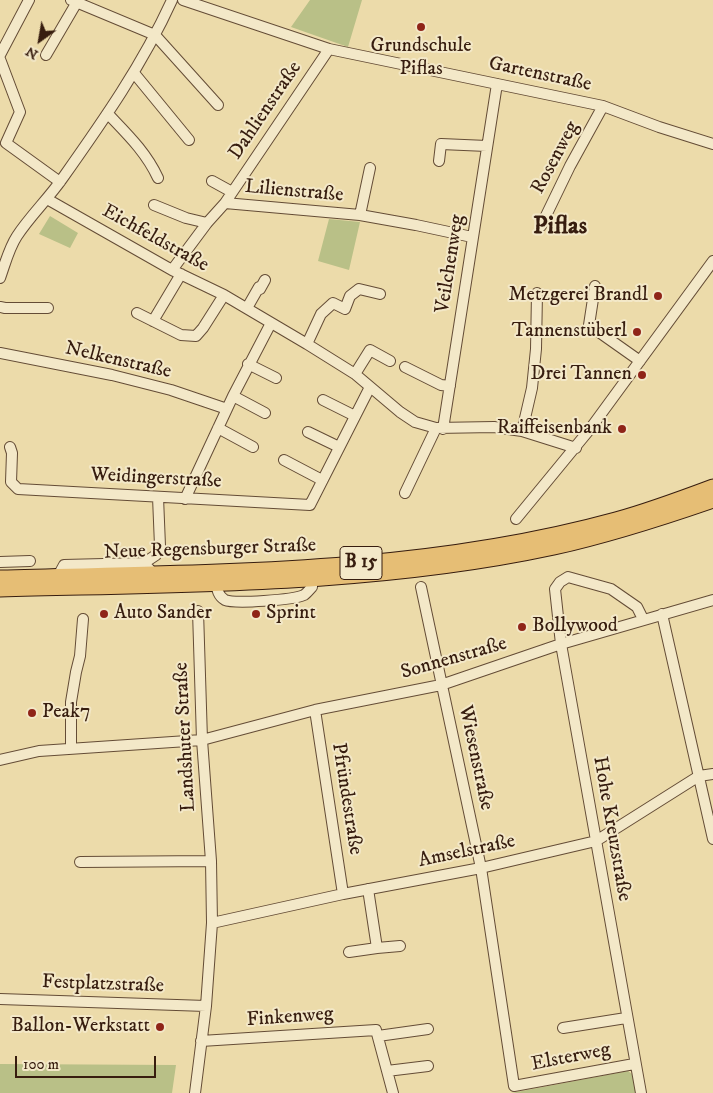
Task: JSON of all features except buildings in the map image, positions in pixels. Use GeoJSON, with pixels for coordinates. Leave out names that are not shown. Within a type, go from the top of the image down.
{"type":"FeatureCollection","features":[{"type":"Feature","properties":{"kind":"highway","name":"Neue Regensburger Straße"},"geometry":{"type":"LineString","coordinates":[[0,578],[58,576],[148,568],[352,564],[432,555],[510,543],[607,522],[713,487]]}},
{"type":"Feature","properties":{"kind":"highway","name":"Neue Regensburger Straße"},"geometry":{"type":"LineString","coordinates":[[0,589],[216,583],[312,578],[429,567],[553,547],[656,520],[713,500]]}},
{"type":"Feature","properties":{"kind":"street"},"geometry":{"type":"LineString","coordinates":[[29,0],[0,57],[20,112],[6,143],[60,182]]}},
{"type":"Feature","properties":{"kind":"street"},"geometry":{"type":"LineString","coordinates":[[1,274],[17,236],[60,182],[108,114],[156,35],[172,0]]}},
{"type":"Feature","properties":{"kind":"street","name":"Gartenstraße"},"geometry":{"type":"LineString","coordinates":[[184,0],[329,49],[603,106],[659,127],[713,144]]}},
{"type":"Feature","properties":{"kind":"street"},"geometry":{"type":"LineString","coordinates":[[46,55],[74,1],[156,35],[218,105]]}},
{"type":"Feature","properties":{"kind":"street","name":"Dahlienstraße"},"geometry":{"type":"LineString","coordinates":[[154,321],[177,272],[207,223],[225,202],[329,49]]}},
{"type":"Feature","properties":{"kind":"street"},"geometry":{"type":"LineString","coordinates":[[134,73],[189,140]]}},
{"type":"Feature","properties":{"kind":"street","name":"Veilchenweg"},"geometry":{"type":"LineString","coordinates":[[404,493],[440,428],[450,386],[497,84]]}},
{"type":"Feature","properties":{"kind":"street","name":"Rosenweg"},"geometry":{"type":"LineString","coordinates":[[540,226],[603,106]]}},
{"type":"Feature","properties":{"kind":"street"},"geometry":{"type":"LineString","coordinates":[[108,114],[139,146],[158,178]]}},
{"type":"Feature","properties":{"kind":"street"},"geometry":{"type":"LineString","coordinates":[[440,161],[441,144],[487,146]]}},
{"type":"Feature","properties":{"kind":"street","name":"Lilienstraße"},"geometry":{"type":"LineString","coordinates":[[360,215],[370,168]]}},
{"type":"Feature","properties":{"kind":"street","name":"Dahlienstraße"},"geometry":{"type":"LineString","coordinates":[[212,181],[232,192]]}},
{"type":"Feature","properties":{"kind":"street","name":"Eichfeldstraße"},"geometry":{"type":"LineString","coordinates":[[47,199],[177,272],[224,295],[307,344],[355,374],[415,422],[440,428],[494,427],[522,431],[576,448]]}},
{"type":"Feature","properties":{"kind":"street","name":"Lilienstraße"},"geometry":{"type":"LineString","coordinates":[[225,202],[360,215],[472,237]]}},
{"type":"Feature","properties":{"kind":"street"},"geometry":{"type":"LineString","coordinates":[[154,205],[186,218],[207,223]]}},
{"type":"Feature","properties":{"kind":"street"},"geometry":{"type":"LineString","coordinates":[[516,519],[576,448],[713,261]]}},
{"type":"Feature","properties":{"kind":"street"},"geometry":{"type":"LineString","coordinates":[[247,308],[265,280]]}},
{"type":"Feature","properties":{"kind":"street"},"geometry":{"type":"LineString","coordinates":[[595,286],[589,325],[640,361]]}},
{"type":"Feature","properties":{"kind":"street"},"geometry":{"type":"LineString","coordinates":[[307,344],[321,314],[332,303],[345,309],[350,296],[359,289],[380,294]]}},
{"type":"Feature","properties":{"kind":"street"},"geometry":{"type":"LineString","coordinates":[[522,431],[532,388],[536,349],[537,293]]}},
{"type":"Feature","properties":{"kind":"street"},"geometry":{"type":"LineString","coordinates":[[137,313],[181,334],[196,336],[202,331],[224,295]]}},
{"type":"Feature","properties":{"kind":"street"},"geometry":{"type":"LineString","coordinates":[[0,307],[48,308]]}},
{"type":"Feature","properties":{"kind":"street"},"geometry":{"type":"LineString","coordinates":[[185,499],[226,409],[271,323]]}},
{"type":"Feature","properties":{"kind":"street"},"geometry":{"type":"LineString","coordinates":[[355,374],[370,350],[390,361]]}},
{"type":"Feature","properties":{"kind":"street","name":"Nelkenstraße"},"geometry":{"type":"LineString","coordinates":[[0,353],[112,375],[171,390],[226,409]]}},
{"type":"Feature","properties":{"kind":"street"},"geometry":{"type":"LineString","coordinates":[[248,364],[276,378]]}},
{"type":"Feature","properties":{"kind":"street"},"geometry":{"type":"LineString","coordinates":[[405,367],[441,385],[450,386]]}},
{"type":"Feature","properties":{"kind":"street","name":"Weidingerstraße"},"geometry":{"type":"LineString","coordinates":[[10,447],[12,453],[11,482],[18,489],[310,505],[370,387]]}},
{"type":"Feature","properties":{"kind":"street"},"geometry":{"type":"LineString","coordinates":[[233,396],[265,413]]}},
{"type":"Feature","properties":{"kind":"street"},"geometry":{"type":"LineString","coordinates":[[323,400],[355,416]]}},
{"type":"Feature","properties":{"kind":"street"},"geometry":{"type":"LineString","coordinates":[[218,428],[254,447]]}},
{"type":"Feature","properties":{"kind":"street"},"geometry":{"type":"LineString","coordinates":[[308,432],[339,448]]}},
{"type":"Feature","properties":{"kind":"street"},"geometry":{"type":"LineString","coordinates":[[284,460],[322,480]]}},
{"type":"Feature","properties":{"kind":"street"},"geometry":{"type":"LineString","coordinates":[[148,568],[160,546],[158,497]]}},
{"type":"Feature","properties":{"kind":"street"},"geometry":{"type":"LineString","coordinates":[[0,562],[30,561]]}},
{"type":"Feature","properties":{"kind":"street","name":"Hohe Kreuzstraße"},"geometry":{"type":"LineString","coordinates":[[641,1093],[634,1064],[561,644],[555,589],[560,582],[568,577],[611,589],[637,607],[643,619]]}},
{"type":"Feature","properties":{"kind":"street","name":"Wiesenstraße"},"geometry":{"type":"LineString","coordinates":[[421,587],[481,868],[514,1086]]}},
{"type":"Feature","properties":{"kind":"street","name":"Sonnenstraße"},"geometry":{"type":"LineString","coordinates":[[0,760],[40,751],[202,740],[314,710],[441,685],[561,644],[713,600]]}},
{"type":"Feature","properties":{"kind":"street","name":"Landshuter Straße"},"geometry":{"type":"LineString","coordinates":[[195,1093],[206,1006],[212,922],[211,861],[202,740],[198,611]]}},
{"type":"Feature","properties":{"kind":"street"},"geometry":{"type":"LineString","coordinates":[[662,614],[713,839]]}},
{"type":"Feature","properties":{"kind":"street"},"geometry":{"type":"LineString","coordinates":[[71,749],[71,702],[80,656],[83,620]]}},
{"type":"Feature","properties":{"kind":"street","name":"Pfründestraße"},"geometry":{"type":"LineString","coordinates":[[314,710],[343,894]]}},
{"type":"Feature","properties":{"kind":"street","name":"Amselstraße"},"geometry":{"type":"LineString","coordinates":[[212,922],[343,894],[481,868],[596,841],[699,776],[713,774]]}},
{"type":"Feature","properties":{"kind":"street"},"geometry":{"type":"LineString","coordinates":[[80,862],[211,861]]}},
{"type":"Feature","properties":{"kind":"street"},"geometry":{"type":"LineString","coordinates":[[368,889],[377,948]]}},
{"type":"Feature","properties":{"kind":"street"},"geometry":{"type":"LineString","coordinates":[[349,952],[400,946]]}},
{"type":"Feature","properties":{"kind":"street","name":"Festplatzstraße"},"geometry":{"type":"LineString","coordinates":[[0,999],[206,1006]]}},
{"type":"Feature","properties":{"kind":"street"},"geometry":{"type":"LineString","coordinates":[[563,1028],[626,1018]]}},
{"type":"Feature","properties":{"kind":"street","name":"Finkenweg"},"geometry":{"type":"LineString","coordinates":[[201,1041],[376,1030],[378,1036],[428,1029]]}},
{"type":"Feature","properties":{"kind":"street"},"geometry":{"type":"LineString","coordinates":[[378,1036],[393,1093]]}},
{"type":"Feature","properties":{"kind":"street","name":"Elsterweg"},"geometry":{"type":"LineString","coordinates":[[514,1086],[634,1064]]}},
{"type":"Feature","properties":{"kind":"street"},"geometry":{"type":"LineString","coordinates":[[387,1071],[428,1066]]}},
{"type":"Feature","properties":{"kind":"green space"},"geometry":{"type":"Polygon","coordinates":[[[310,0],[362,0],[348,47],[291,27],[310,0]]]}},
{"type":"Feature","properties":{"kind":"green space"},"geometry":{"type":"Polygon","coordinates":[[[50,216],[78,233],[70,248],[39,234],[50,216]]]}},
{"type":"Feature","properties":{"kind":"green space"},"geometry":{"type":"Polygon","coordinates":[[[329,219],[360,222],[349,270],[318,261],[329,219]]]}},
{"type":"Feature","properties":{"kind":"green space"},"geometry":{"type":"Polygon","coordinates":[[[0,1064],[176,1065],[172,1093],[0,1093],[0,1064]]]}},
{"type":"Feature","properties":{"kind":"green space"},"geometry":{"type":"Polygon","coordinates":[[[628,1071],[632,1074],[636,1093],[511,1093],[628,1071]]]}},
{"type":"Feature","properties":{"kind":"place","name":"Grundschule Piflas"},"geometry":{"type":"Point","coordinates":[421,27]}},
{"type":"Feature","properties":{"kind":"place","name":"Metzgerei Brandl"},"geometry":{"type":"Point","coordinates":[658,296]}},
{"type":"Feature","properties":{"kind":"place","name":"Tannenstüberl"},"geometry":{"type":"Point","coordinates":[637,332]}},
{"type":"Feature","properties":{"kind":"place","name":"Drei Tannen"},"geometry":{"type":"Point","coordinates":[642,375]}},
{"type":"Feature","properties":{"kind":"place","name":"Raiffeisenbank"},"geometry":{"type":"Point","coordinates":[622,429]}},
{"type":"Feature","properties":{"kind":"place","name":"Auto Sander"},"geometry":{"type":"Point","coordinates":[104,614]}},
{"type":"Feature","properties":{"kind":"place","name":"Sprint"},"geometry":{"type":"Point","coordinates":[256,614]}},
{"type":"Feature","properties":{"kind":"place","name":"Bollywood"},"geometry":{"type":"Point","coordinates":[522,627]}},
{"type":"Feature","properties":{"kind":"place","name":"Peak7"},"geometry":{"type":"Point","coordinates":[32,713]}},
{"type":"Feature","properties":{"kind":"place","name":"Ballon-Werkstatt"},"geometry":{"type":"Point","coordinates":[160,1027]}},
{"type":"Feature","properties":{"kind":"district","name":"Piflas"},"geometry":{"type":"Point","coordinates":[560,228]}}]}
